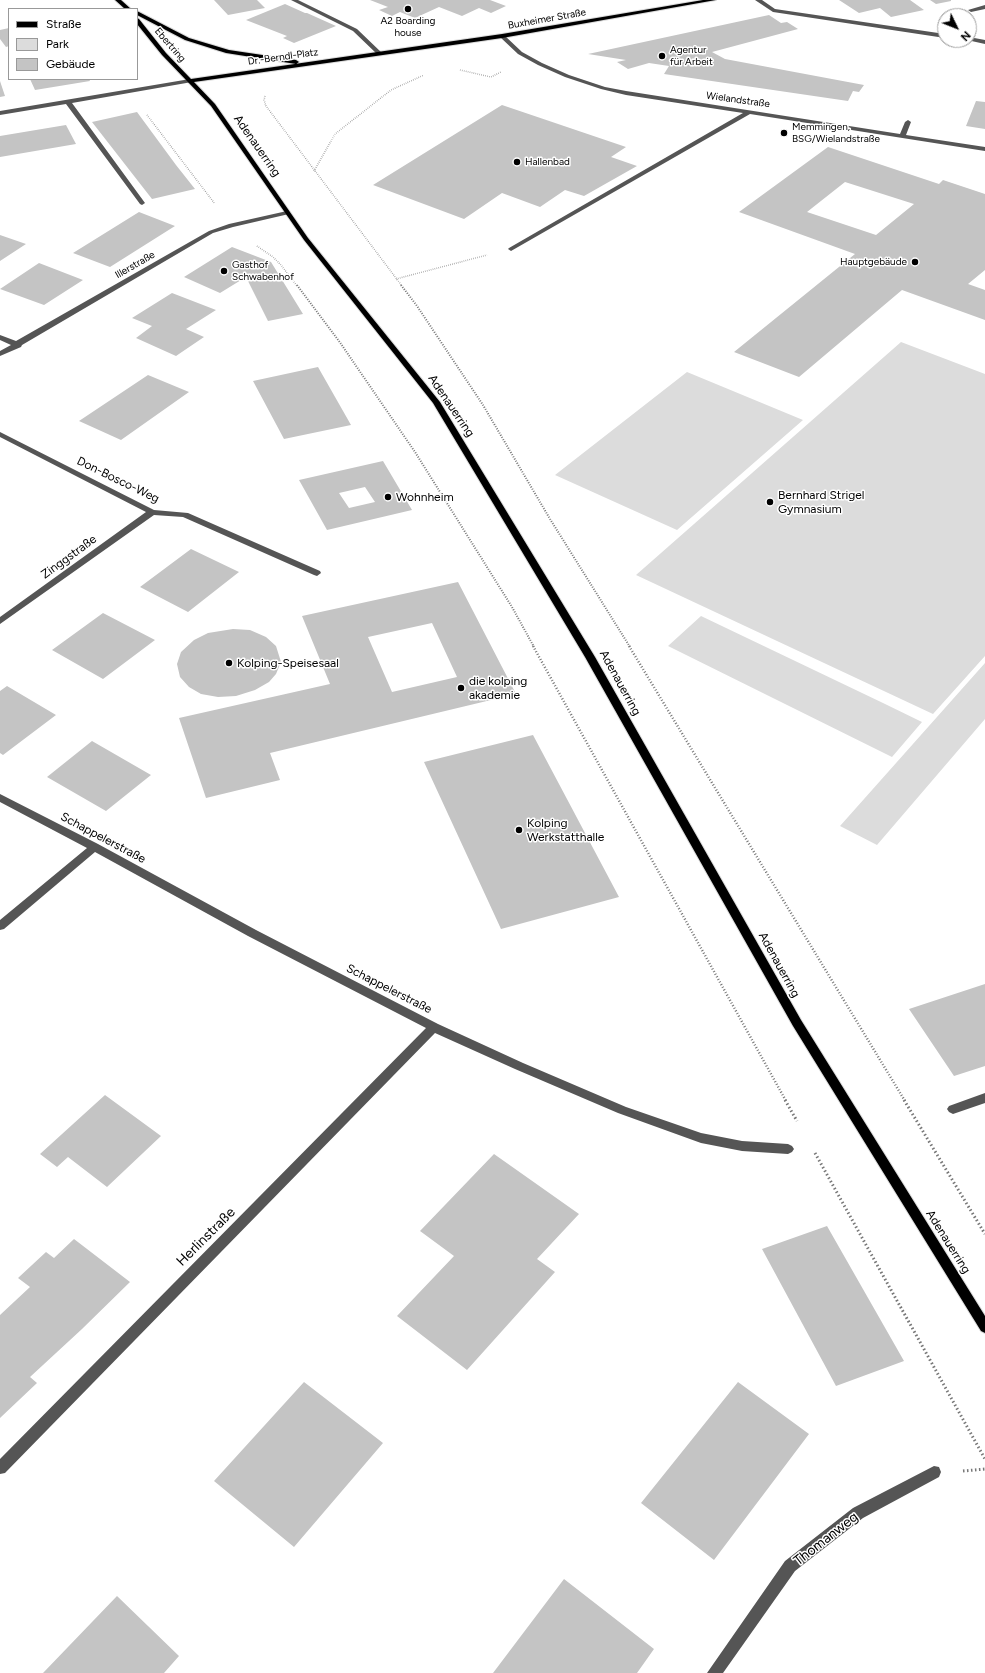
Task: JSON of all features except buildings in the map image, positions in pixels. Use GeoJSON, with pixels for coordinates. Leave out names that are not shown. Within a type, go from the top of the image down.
{"type":"FeatureCollection","features":[{"type":"Feature","properties":{"kind":"main road"},"geometry":{"type":"LineString","coordinates":[[118,0],[128,8]]}},
{"type":"Feature","properties":{"kind":"main road","name":"Buxheimer Straße"},"geometry":{"type":"LineString","coordinates":[[502,36],[713,0]]}},
{"type":"Feature","properties":{"kind":"main road"},"geometry":{"type":"LineString","coordinates":[[138,13],[187,39],[228,52],[308,64]]}},
{"type":"Feature","properties":{"kind":"main road","name":"Ebertring"},"geometry":{"type":"LineString","coordinates":[[138,21],[164,54],[190,81]]}},
{"type":"Feature","properties":{"kind":"main road","name":"Dr.-Berndl-Platz"},"geometry":{"type":"LineString","coordinates":[[190,81],[502,36]]}},
{"type":"Feature","properties":{"kind":"main road","name":"Adenauerring"},"geometry":{"type":"LineString","coordinates":[[190,81],[213,105],[287,213],[436,402],[590,657],[797,1023],[985,1327]]}},
{"type":"Feature","properties":{"kind":"street"},"geometry":{"type":"LineString","coordinates":[[294,0],[355,30],[379,53]]}},
{"type":"Feature","properties":{"kind":"street"},"geometry":{"type":"LineString","coordinates":[[758,0],[773,10],[937,35]]}},
{"type":"Feature","properties":{"kind":"street","name":"Wielandstraße"},"geometry":{"type":"LineString","coordinates":[[502,36],[513,47],[530,59],[585,83],[626,93],[985,148]]}},
{"type":"Feature","properties":{"kind":"street","name":"Dr.-Berndl-Platz"},"geometry":{"type":"LineString","coordinates":[[0,113],[190,81]]}},
{"type":"Feature","properties":{"kind":"street"},"geometry":{"type":"LineString","coordinates":[[68,102],[142,204]]}},
{"type":"Feature","properties":{"kind":"street"},"geometry":{"type":"LineString","coordinates":[[511,249],[749,112]]}},
{"type":"Feature","properties":{"kind":"street"},"geometry":{"type":"LineString","coordinates":[[902,136],[908,122]]}},
{"type":"Feature","properties":{"kind":"street","name":"Illerstraße"},"geometry":{"type":"LineString","coordinates":[[0,354],[211,232],[231,225],[287,213]]}},
{"type":"Feature","properties":{"kind":"street"},"geometry":{"type":"LineString","coordinates":[[0,338],[18,344]]}},
{"type":"Feature","properties":{"kind":"street","name":"Don-Bosco-Weg"},"geometry":{"type":"LineString","coordinates":[[0,434],[152,512],[185,515],[317,573]]}},
{"type":"Feature","properties":{"kind":"street","name":"Zinggstraße"},"geometry":{"type":"LineString","coordinates":[[0,621],[152,512]]}},
{"type":"Feature","properties":{"kind":"street","name":"Schappelerstraße"},"geometry":{"type":"LineString","coordinates":[[0,798],[252,933],[434,1027],[519,1066],[660,1125],[708,1139],[742,1146],[788,1149]]}},
{"type":"Feature","properties":{"kind":"street"},"geometry":{"type":"LineString","coordinates":[[0,926],[94,847]]}},
{"type":"Feature","properties":{"kind":"street","name":"Herlinstraße"},"geometry":{"type":"LineString","coordinates":[[0,1468],[434,1027]]}},
{"type":"Feature","properties":{"kind":"street"},"geometry":{"type":"LineString","coordinates":[[953,1110],[985,1098]]}},
{"type":"Feature","properties":{"kind":"street","name":"Thomanweg"},"geometry":{"type":"LineString","coordinates":[[714,1673],[790,1566],[858,1513],[934,1472]]}},
{"type":"Feature","properties":{"kind":"path"},"geometry":{"type":"LineString","coordinates":[[314,171],[335,134],[391,90],[430,72]]}},
{"type":"Feature","properties":{"kind":"path"},"geometry":{"type":"LineString","coordinates":[[269,92],[265,95],[264,100],[266,106],[417,306],[483,405],[550,519],[654,687],[985,1234]]}},
{"type":"Feature","properties":{"kind":"path"},"geometry":{"type":"LineString","coordinates":[[147,115],[231,225],[245,240],[265,251],[281,266],[339,341],[415,452],[512,607],[799,1124]]}},
{"type":"Feature","properties":{"kind":"path"},"geometry":{"type":"LineString","coordinates":[[396,278],[511,249]]}},
{"type":"Feature","properties":{"kind":"path"},"geometry":{"type":"LineString","coordinates":[[814,1152],[985,1459]]}},
{"type":"Feature","properties":{"kind":"green space"},"geometry":{"type":"Polygon","coordinates":[[[901,342],[985,374],[985,656],[933,714],[636,575],[901,342]]]}},
{"type":"Feature","properties":{"kind":"green space"},"geometry":{"type":"Polygon","coordinates":[[[687,372],[803,420],[677,530],[555,475],[687,372]]]}},
{"type":"Feature","properties":{"kind":"green space"},"geometry":{"type":"Polygon","coordinates":[[[701,616],[922,722],[892,757],[668,646],[701,616]]]}},
{"type":"Feature","properties":{"kind":"green space"},"geometry":{"type":"Polygon","coordinates":[[[985,663],[985,719],[877,845],[840,826],[985,663]]]}},
{"type":"Feature","properties":{"kind":"place","name":"A2 Boarding house"},"geometry":{"type":"Point","coordinates":[408,9]}},
{"type":"Feature","properties":{"kind":"place","name":"Agentur für Arbeit"},"geometry":{"type":"Point","coordinates":[662,56]}},
{"type":"Feature","properties":{"kind":"place","name":"Memmingen, BSG/Wielandstraße"},"geometry":{"type":"Point","coordinates":[784,133]}},
{"type":"Feature","properties":{"kind":"place","name":"Hallenbad"},"geometry":{"type":"Point","coordinates":[517,162]}},
{"type":"Feature","properties":{"kind":"place","name":"Hauptgebäude"},"geometry":{"type":"Point","coordinates":[915,262]}},
{"type":"Feature","properties":{"kind":"place","name":"Gasthof Schwabenhof"},"geometry":{"type":"Point","coordinates":[224,271]}},
{"type":"Feature","properties":{"kind":"place","name":"Wohnheim"},"geometry":{"type":"Point","coordinates":[388,497]}},
{"type":"Feature","properties":{"kind":"place","name":"Bernhard Strigel Gymnasium"},"geometry":{"type":"Point","coordinates":[770,502]}},
{"type":"Feature","properties":{"kind":"place","name":"Kolping-Speisesaal"},"geometry":{"type":"Point","coordinates":[229,663]}},
{"type":"Feature","properties":{"kind":"place","name":"die kolping akademie"},"geometry":{"type":"Point","coordinates":[461,688]}},
{"type":"Feature","properties":{"kind":"place","name":"Kolping Werkstatthalle"},"geometry":{"type":"Point","coordinates":[519,830]}}]}
